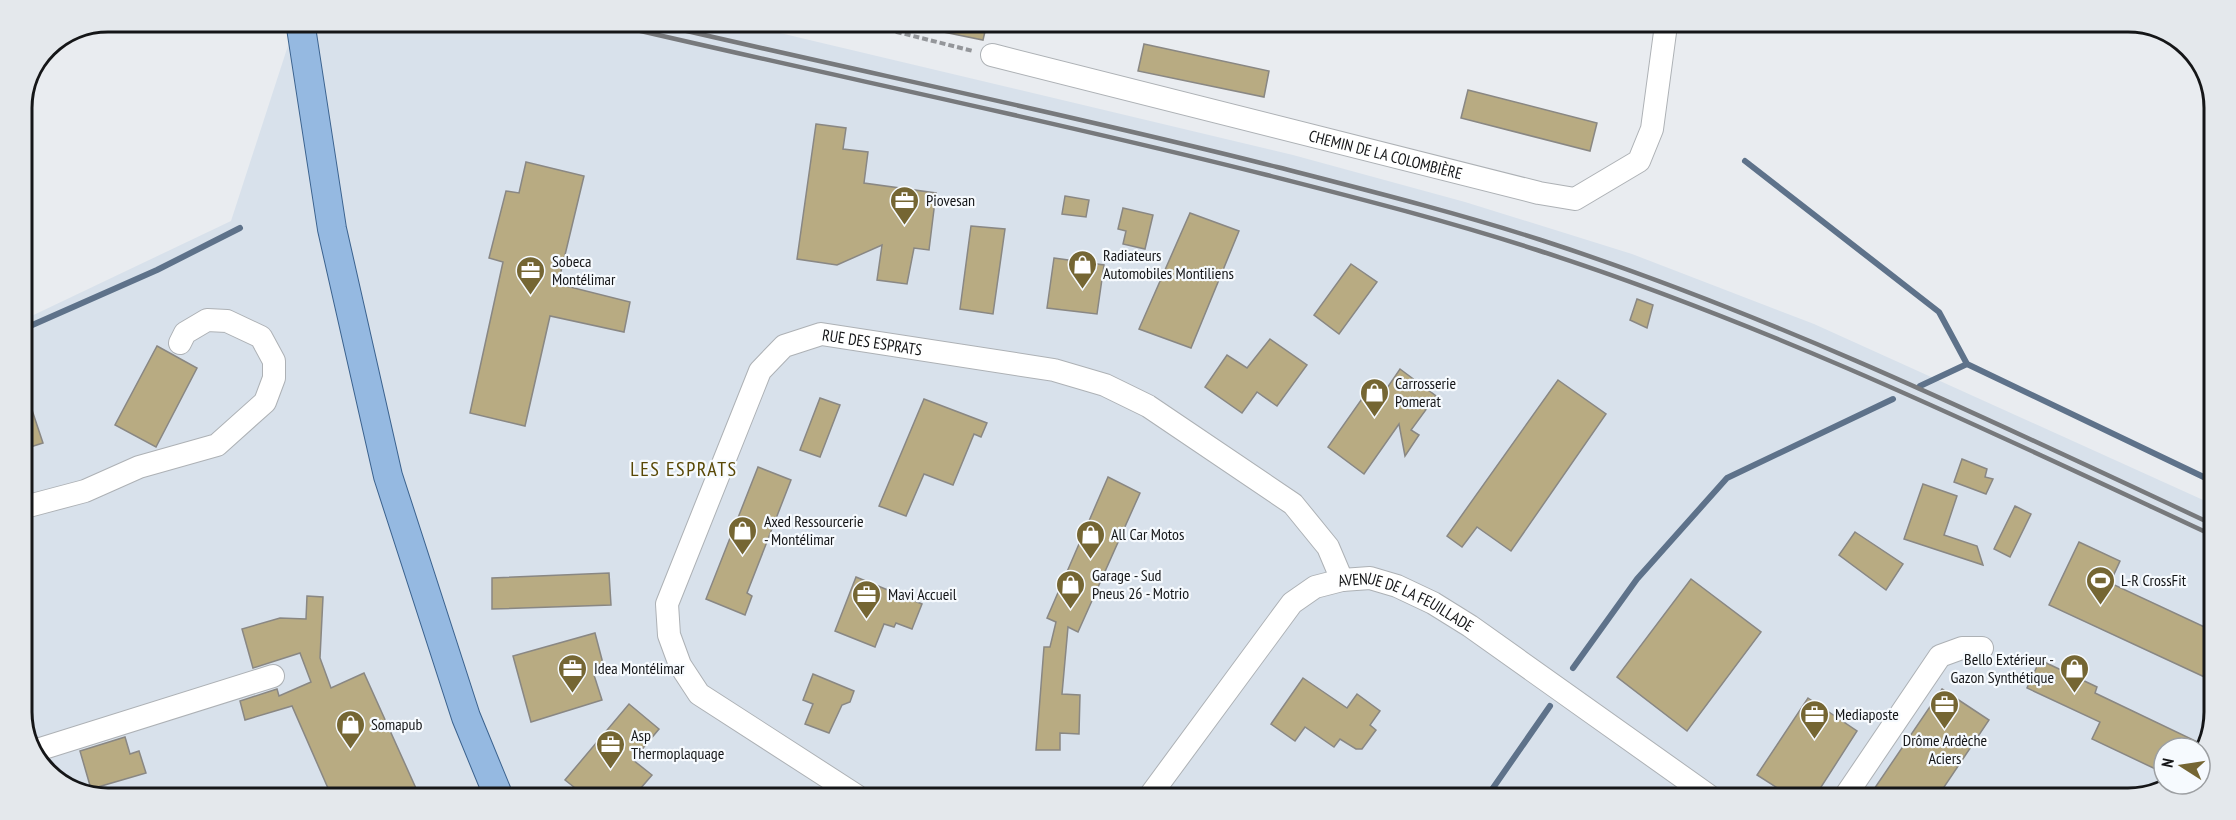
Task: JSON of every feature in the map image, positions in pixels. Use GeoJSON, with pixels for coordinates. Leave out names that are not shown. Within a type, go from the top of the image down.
{"type":"FeatureCollection","features":[{"type":"Feature","properties":{"kind":"main road"},"geometry":{"type":"LineString","coordinates":[[302,32],[332,229],[388,476],[466,717],[495,788]]}},
{"type":"Feature","properties":{"kind":"street","name":"CHEMIN DE LA COLOMBIÈRE"},"geometry":{"type":"LineString","coordinates":[[992,56],[1539,194],[1575,199],[1639,161],[1652,129],[1665,32]]}},
{"type":"Feature","properties":{"kind":"street"},"geometry":{"type":"LineString","coordinates":[[32,505],[85,491],[139,467],[217,445],[265,402],[274,378],[274,361],[261,337],[227,321],[207,320],[185,333],[180,343]]}},
{"type":"Feature","properties":{"kind":"street","name":"RUE DES ESPRATS"},"geometry":{"type":"LineString","coordinates":[[845,788],[699,694],[680,665],[669,635],[667,604],[691,539],[760,371],[784,346],[821,334],[1054,370],[1105,385],[1148,406],[1293,504],[1328,547],[1342,580]]}},
{"type":"Feature","properties":{"kind":"street","name":"AVENUE DE LA FEUILLADE"},"geometry":{"type":"LineString","coordinates":[[1156,788],[1292,603],[1315,587],[1342,580],[1370,578],[1397,586],[1433,603],[1542,676],[1698,788]]}},
{"type":"Feature","properties":{"kind":"street"},"geometry":{"type":"LineString","coordinates":[[1851,788],[1940,656],[1962,648],[1982,648]]}},
{"type":"Feature","properties":{"kind":"street"},"geometry":{"type":"LineString","coordinates":[[41,749],[273,676]]}},
{"type":"Feature","properties":{"kind":"path"},"geometry":{"type":"LineString","coordinates":[[897,32],[992,56]]}},
{"type":"Feature","properties":{"kind":"shaded area"},"geometry":{"type":"Polygon","coordinates":[[[292,32],[776,32],[1293,155],[1465,202],[1632,254],[1814,324],[2204,500],[2203,728],[2200,736],[2152,736],[2152,784],[2129,788],[92,787],[74,781],[61,773],[47,759],[37,742],[32,718],[32,316],[231,221],[292,32]]]}},
{"type":"Feature","properties":{"kind":"building"},"geometry":{"type":"Polygon","coordinates":[[[943,32],[985,32],[983,40],[943,32]]]}},
{"type":"Feature","properties":{"kind":"building"},"geometry":{"type":"Polygon","coordinates":[[[1144,44],[1269,71],[1264,97],[1138,71],[1144,44]]]}},
{"type":"Feature","properties":{"kind":"building"},"geometry":{"type":"Polygon","coordinates":[[[1468,90],[1597,123],[1590,151],[1461,118],[1468,90]]]}},
{"type":"Feature","properties":{"kind":"building"},"geometry":{"type":"Polygon","coordinates":[[[816,124],[846,128],[843,149],[868,152],[864,183],[936,193],[929,250],[914,248],[907,284],[877,280],[882,245],[837,265],[797,259],[816,124]]]}},
{"type":"Feature","properties":{"kind":"building"},"geometry":{"type":"Polygon","coordinates":[[[526,162],[584,176],[558,284],[630,302],[624,332],[550,316],[525,426],[470,413],[503,262],[489,258],[506,191],[519,193],[526,162]]]}},
{"type":"Feature","properties":{"kind":"building"},"geometry":{"type":"Polygon","coordinates":[[[1065,196],[1089,200],[1086,217],[1062,214],[1065,196]]]}},
{"type":"Feature","properties":{"kind":"building"},"geometry":{"type":"Polygon","coordinates":[[[1123,208],[1153,215],[1145,249],[1123,244],[1126,231],[1118,229],[1123,208]]]}},
{"type":"Feature","properties":{"kind":"building"},"geometry":{"type":"Polygon","coordinates":[[[1190,213],[1239,231],[1191,348],[1139,329],[1190,213]]]}},
{"type":"Feature","properties":{"kind":"building"},"geometry":{"type":"Polygon","coordinates":[[[971,226],[1005,229],[993,314],[960,309],[971,226]]]}},
{"type":"Feature","properties":{"kind":"building"},"geometry":{"type":"Polygon","coordinates":[[[1054,258],[1104,265],[1097,314],[1047,308],[1054,258]]]}},
{"type":"Feature","properties":{"kind":"building"},"geometry":{"type":"Polygon","coordinates":[[[1351,264],[1377,282],[1339,334],[1314,315],[1351,264]]]}},
{"type":"Feature","properties":{"kind":"building"},"geometry":{"type":"Polygon","coordinates":[[[1637,299],[1653,305],[1647,328],[1630,320],[1637,299]]]}},
{"type":"Feature","properties":{"kind":"building"},"geometry":{"type":"Polygon","coordinates":[[[1270,339],[1307,365],[1277,406],[1257,392],[1242,413],[1205,387],[1227,355],[1247,368],[1270,339]]]}},
{"type":"Feature","properties":{"kind":"building"},"geometry":{"type":"Polygon","coordinates":[[[157,346],[197,368],[156,447],[115,425],[157,346]]]}},
{"type":"Feature","properties":{"kind":"building"},"geometry":{"type":"Polygon","coordinates":[[[1400,369],[1436,396],[1411,430],[1419,435],[1405,456],[1399,424],[1364,474],[1328,447],[1371,386],[1383,394],[1400,369]]]}},
{"type":"Feature","properties":{"kind":"building"},"geometry":{"type":"Polygon","coordinates":[[[1558,380],[1606,414],[1511,551],[1477,527],[1462,547],[1447,536],[1558,380]]]}},
{"type":"Feature","properties":{"kind":"building"},"geometry":{"type":"Polygon","coordinates":[[[820,398],[840,405],[820,457],[800,450],[820,398]]]}},
{"type":"Feature","properties":{"kind":"building"},"geometry":{"type":"Polygon","coordinates":[[[924,399],[987,423],[981,437],[974,434],[953,485],[924,474],[906,516],[879,506],[924,399]]]}},
{"type":"Feature","properties":{"kind":"building"},"geometry":{"type":"Polygon","coordinates":[[[32,410],[43,443],[32,446],[32,410]]]}},
{"type":"Feature","properties":{"kind":"building"},"geometry":{"type":"Polygon","coordinates":[[[1962,459],[1987,469],[1985,477],[1993,479],[1986,494],[1954,482],[1962,459]]]}},
{"type":"Feature","properties":{"kind":"building"},"geometry":{"type":"Polygon","coordinates":[[[758,467],[791,480],[747,593],[752,596],[745,615],[706,599],[758,467]]]}},
{"type":"Feature","properties":{"kind":"building"},"geometry":{"type":"Polygon","coordinates":[[[1108,477],[1140,493],[1078,632],[1068,627],[1062,694],[1080,695],[1079,734],[1060,733],[1060,750],[1036,750],[1044,647],[1050,647],[1056,622],[1047,618],[1108,477]]]}},
{"type":"Feature","properties":{"kind":"building"},"geometry":{"type":"Polygon","coordinates":[[[1923,484],[1957,496],[1944,535],[1977,546],[1983,565],[1904,539],[1923,484]]]}},
{"type":"Feature","properties":{"kind":"building"},"geometry":{"type":"Polygon","coordinates":[[[2015,506],[2031,514],[2010,557],[1994,549],[2015,506]]]}},
{"type":"Feature","properties":{"kind":"building"},"geometry":{"type":"Polygon","coordinates":[[[1855,532],[1903,564],[1886,590],[1839,555],[1855,532]]]}},
{"type":"Feature","properties":{"kind":"building"},"geometry":{"type":"Polygon","coordinates":[[[2079,542],[2120,561],[2110,583],[2204,627],[2204,677],[2049,605],[2079,542]]]}},
{"type":"Feature","properties":{"kind":"building"},"geometry":{"type":"Polygon","coordinates":[[[609,573],[611,605],[492,609],[492,578],[609,573]]]}},
{"type":"Feature","properties":{"kind":"building"},"geometry":{"type":"Polygon","coordinates":[[[856,577],[922,604],[912,629],[896,623],[894,627],[884,624],[875,647],[835,631],[856,577]]]}},
{"type":"Feature","properties":{"kind":"building"},"geometry":{"type":"Polygon","coordinates":[[[1691,579],[1761,632],[1687,731],[1617,677],[1691,579]]]}},
{"type":"Feature","properties":{"kind":"building"},"geometry":{"type":"Polygon","coordinates":[[[307,596],[323,597],[320,658],[331,688],[364,673],[416,788],[328,788],[292,706],[245,720],[240,701],[277,689],[279,696],[311,682],[300,653],[253,668],[242,629],[280,618],[306,619],[307,596]]]}},
{"type":"Feature","properties":{"kind":"building"},"geometry":{"type":"Polygon","coordinates":[[[595,633],[605,671],[594,675],[602,700],[531,722],[513,656],[595,633]]]}},
{"type":"Feature","properties":{"kind":"building"},"geometry":{"type":"Polygon","coordinates":[[[2040,660],[2097,687],[2095,693],[2185,736],[2152,736],[2152,767],[2092,739],[2100,722],[2027,688],[2040,660]]]}},
{"type":"Feature","properties":{"kind":"building"},"geometry":{"type":"Polygon","coordinates":[[[813,674],[854,691],[850,702],[842,705],[829,733],[805,724],[813,704],[803,700],[813,674]]]}},
{"type":"Feature","properties":{"kind":"building"},"geometry":{"type":"Polygon","coordinates":[[[1303,678],[1347,708],[1357,694],[1380,711],[1370,725],[1376,730],[1362,749],[1356,749],[1340,739],[1334,747],[1305,727],[1295,741],[1271,724],[1303,678]]]}},
{"type":"Feature","properties":{"kind":"building"},"geometry":{"type":"Polygon","coordinates":[[[1942,689],[1989,720],[1943,788],[1875,788],[1942,689]]]}},
{"type":"Feature","properties":{"kind":"building"},"geometry":{"type":"Polygon","coordinates":[[[1808,698],[1857,731],[1820,788],[1777,788],[1757,775],[1808,698]]]}},
{"type":"Feature","properties":{"kind":"building"},"geometry":{"type":"Polygon","coordinates":[[[629,704],[659,729],[633,760],[652,775],[641,788],[575,788],[565,780],[629,704]]]}},
{"type":"Feature","properties":{"kind":"building"},"geometry":{"type":"Polygon","coordinates":[[[125,737],[130,754],[139,751],[146,773],[92,787],[80,751],[125,737]]]}},
{"type":"Feature","properties":{"kind":"waterway"},"geometry":{"type":"LineString","coordinates":[[1745,161],[1939,312],[1967,364],[2204,477]]}},
{"type":"Feature","properties":{"kind":"waterway"},"geometry":{"type":"LineString","coordinates":[[32,325],[157,270],[240,228]]}},
{"type":"Feature","properties":{"kind":"waterway"},"geometry":{"type":"LineString","coordinates":[[1920,386],[1967,364]]}},
{"type":"Feature","properties":{"kind":"waterway"},"geometry":{"type":"LineString","coordinates":[[1573,668],[1637,579],[1727,478],[1893,399]]}},
{"type":"Feature","properties":{"kind":"waterway"},"geometry":{"type":"LineString","coordinates":[[1493,788],[1550,706]]}},
{"type":"Feature","properties":{"kind":"railway"},"geometry":{"type":"LineString","coordinates":[[646,32],[1184,154],[1402,210],[1537,250],[1624,280],[1795,346],[1963,419],[2204,531]]}},
{"type":"Feature","properties":{"kind":"railway"},"geometry":{"type":"LineString","coordinates":[[692,32],[1277,167],[1476,220],[1541,240],[1627,270],[1797,336],[1964,409],[2204,520]]}},
{"type":"Feature","properties":{"kind":"place","name":"Piovesan"},"geometry":{"type":"Point","coordinates":[905,226]}},
{"type":"Feature","properties":{"kind":"place","name":"Radiateurs Automobiles Montiliens"},"geometry":{"type":"Point","coordinates":[1082,290]}},
{"type":"Feature","properties":{"kind":"place","name":"Sobeca Montélimar"},"geometry":{"type":"Point","coordinates":[531,296]}},
{"type":"Feature","properties":{"kind":"place","name":"Carrosserie Pomerat"},"geometry":{"type":"Point","coordinates":[1374,418]}},
{"type":"Feature","properties":{"kind":"place","name":"Axed Ressourcerie - Montélimar"},"geometry":{"type":"Point","coordinates":[743,556]}},
{"type":"Feature","properties":{"kind":"place","name":"All Car Motos"},"geometry":{"type":"Point","coordinates":[1090,560]}},
{"type":"Feature","properties":{"kind":"place","name":"L-R CrossFit"},"geometry":{"type":"Point","coordinates":[2100,606]}},
{"type":"Feature","properties":{"kind":"place","name":"Garage - Sud Pneus 26 - Motrio"},"geometry":{"type":"Point","coordinates":[1071,610]}},
{"type":"Feature","properties":{"kind":"place","name":"Mavi Accueil"},"geometry":{"type":"Point","coordinates":[867,620]}},
{"type":"Feature","properties":{"kind":"place","name":"Idea Montélimar"},"geometry":{"type":"Point","coordinates":[573,694]}},
{"type":"Feature","properties":{"kind":"place","name":"Bello Extérieur - Gazon Synthétique"},"geometry":{"type":"Point","coordinates":[2075,694]}},
{"type":"Feature","properties":{"kind":"place","name":"Drôme Ardèche Aciers"},"geometry":{"type":"Point","coordinates":[1945,730]}},
{"type":"Feature","properties":{"kind":"place","name":"Mediaposte"},"geometry":{"type":"Point","coordinates":[1814,740]}},
{"type":"Feature","properties":{"kind":"place","name":"Somapub"},"geometry":{"type":"Point","coordinates":[350,750]}},
{"type":"Feature","properties":{"kind":"place","name":"Asp Thermoplaquage"},"geometry":{"type":"Point","coordinates":[610,770]}},
{"type":"Feature","properties":{"kind":"district","name":"LES ESPRATS"},"geometry":{"type":"Point","coordinates":[684,469]}}]}
